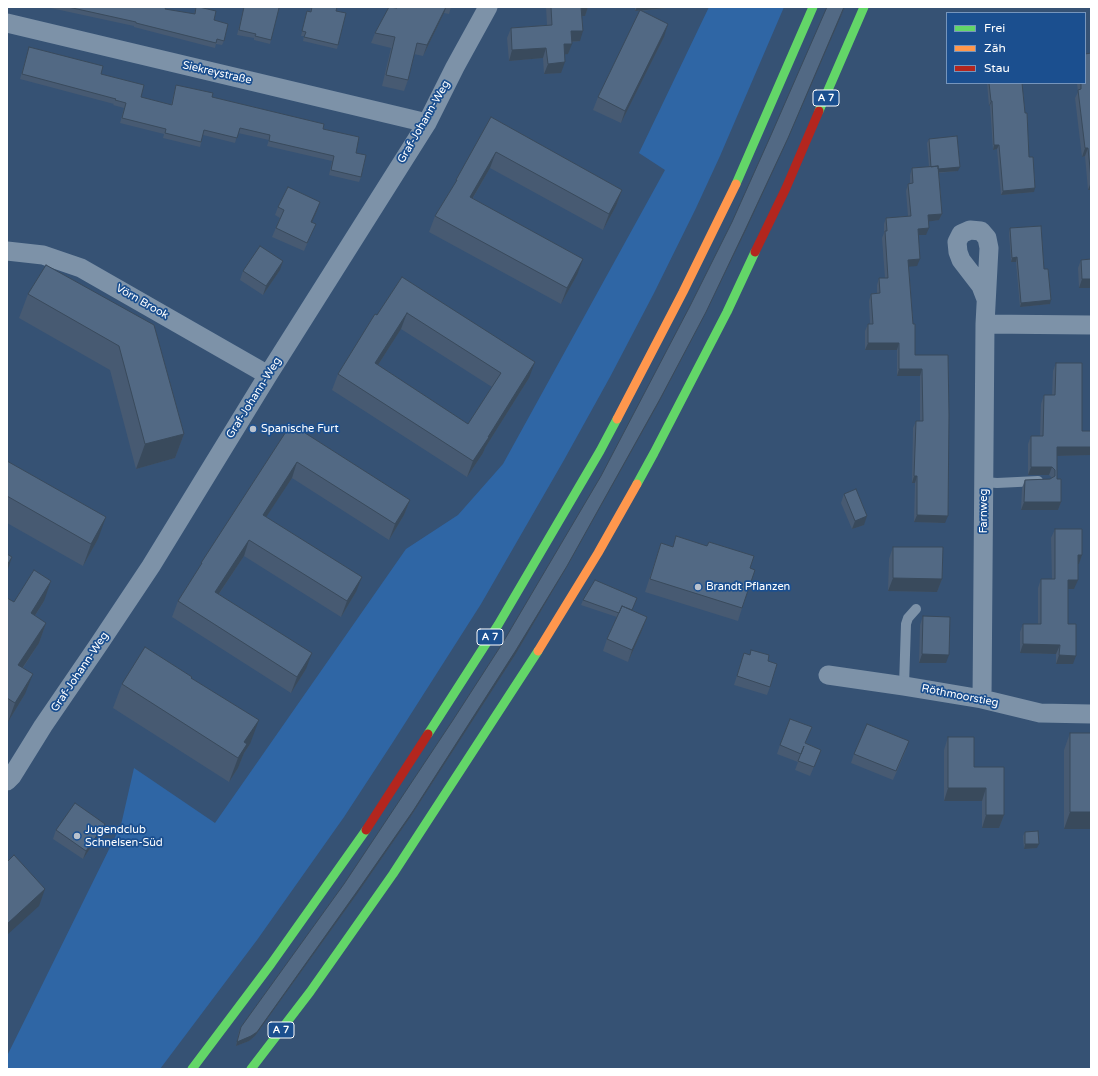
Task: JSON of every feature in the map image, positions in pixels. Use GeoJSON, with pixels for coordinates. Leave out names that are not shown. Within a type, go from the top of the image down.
{"type":"FeatureCollection","features":[{"type":"Feature","properties":{"kind":"highway","name":"A 7"},"geometry":{"type":"LineString","coordinates":[[192,1069],[271,964],[364,833],[500,621],[600,451],[683,292],[740,176],[813,7]]}},
{"type":"Feature","properties":{"kind":"highway","name":"A 7"},"geometry":{"type":"LineString","coordinates":[[251,1069],[310,992],[393,874],[544,642],[598,553],[654,453],[727,312],[786,188],[864,7]]}},
{"type":"Feature","properties":{"kind":"street","name":"Graf-Johann-Weg"},"geometry":{"type":"LineString","coordinates":[[7,781],[12,776],[43,726],[151,566],[268,375],[427,123],[455,67],[488,7]]}},
{"type":"Feature","properties":{"kind":"street","name":"Siekreystraße"},"geometry":{"type":"LineString","coordinates":[[7,23],[427,123]]}},
{"type":"Feature","properties":{"kind":"street","name":"Vörn Brook"},"geometry":{"type":"LineString","coordinates":[[7,251],[43,255],[81,268],[268,375]]}},
{"type":"Feature","properties":{"kind":"street","name":"Farnweg"},"geometry":{"type":"LineString","coordinates":[[982,699],[986,299]]}},
{"type":"Feature","properties":{"kind":"street"},"geometry":{"type":"LineString","coordinates":[[985,324],[1091,325]]}},
{"type":"Feature","properties":{"kind":"street","name":"Röthmoorstieg"},"geometry":{"type":"LineString","coordinates":[[828,675],[982,699],[1040,713],[1091,714]]}},
{"type":"Feature","properties":{"kind":"lane"},"geometry":{"type":"LineString","coordinates":[[984,482],[997,483],[1046,481]]}},
{"type":"Feature","properties":{"kind":"lane"},"geometry":{"type":"LineString","coordinates":[[904,686],[906,624],[908,618],[916,609]]}},
{"type":"Feature","properties":{"kind":"shaded area"},"geometry":{"type":"Polygon","coordinates":[[[709,7],[784,7],[696,208],[610,377],[481,604],[344,817],[257,940],[160,1069],[7,1069],[7,1056],[121,825],[134,768],[215,823],[406,549],[458,515],[503,464],[665,170],[639,153],[709,7]]]}},
{"type":"Feature","properties":{"kind":"building"},"geometry":{"type":"Polygon","coordinates":[[[68,7],[166,7],[165,9],[195,14],[196,7],[199,7],[216,11],[214,20],[228,24],[224,41],[217,39],[216,43],[136,22],[68,7]]]}},
{"type":"Feature","properties":{"kind":"building"},"geometry":{"type":"Polygon","coordinates":[[[244,7],[279,8],[271,40],[255,36],[256,34],[239,30],[244,7]]]}},
{"type":"Feature","properties":{"kind":"building"},"geometry":{"type":"Polygon","coordinates":[[[312,7],[337,7],[336,11],[346,13],[338,45],[304,37],[306,32],[302,31],[307,11],[311,12],[312,7]]]}},
{"type":"Feature","properties":{"kind":"building"},"geometry":{"type":"Polygon","coordinates":[[[389,7],[446,7],[427,45],[417,43],[408,80],[386,75],[395,37],[375,33],[389,7]]]}},
{"type":"Feature","properties":{"kind":"building"},"geometry":{"type":"Polygon","coordinates":[[[551,7],[581,7],[583,31],[571,31],[572,44],[564,44],[565,62],[548,64],[546,48],[512,50],[511,28],[552,25],[551,7]]]}},
{"type":"Feature","properties":{"kind":"building"},"geometry":{"type":"Polygon","coordinates":[[[827,7],[844,7],[788,138],[706,312],[660,399],[567,566],[516,650],[413,811],[257,1032],[237,1042],[241,1027],[344,884],[502,644],[601,476],[732,222],[827,7]]]}},
{"type":"Feature","properties":{"kind":"building"},"geometry":{"type":"Polygon","coordinates":[[[640,10],[668,24],[625,111],[598,97],[640,10]]]}},
{"type":"Feature","properties":{"kind":"building"},"geometry":{"type":"Polygon","coordinates":[[[29,47],[103,66],[101,74],[144,85],[141,97],[172,105],[176,85],[213,93],[212,97],[324,124],[323,129],[359,137],[356,153],[366,155],[361,177],[331,170],[334,156],[269,141],[270,135],[240,128],[237,138],[204,130],[201,142],[165,133],[166,129],[122,118],[126,103],[22,74],[29,47]]]}},
{"type":"Feature","properties":{"kind":"building"},"geometry":{"type":"Polygon","coordinates":[[[1091,53],[1091,178],[1088,148],[1085,148],[1078,90],[1081,89],[1081,84],[1086,84],[1086,54],[1091,53]]]}},
{"type":"Feature","properties":{"kind":"building"},"geometry":{"type":"Polygon","coordinates":[[[989,84],[1022,84],[1025,113],[1027,113],[1029,157],[1033,157],[1035,188],[1003,191],[999,145],[994,145],[989,84]]]}},
{"type":"Feature","properties":{"kind":"building"},"geometry":{"type":"Polygon","coordinates":[[[491,117],[622,190],[609,214],[496,152],[470,197],[583,259],[567,288],[435,216],[457,180],[491,117]]]}},
{"type":"Feature","properties":{"kind":"building"},"geometry":{"type":"Polygon","coordinates":[[[957,136],[960,167],[938,169],[938,166],[931,167],[929,139],[957,136]]]}},
{"type":"Feature","properties":{"kind":"building"},"geometry":{"type":"Polygon","coordinates":[[[938,166],[942,214],[928,215],[929,228],[918,229],[920,259],[908,260],[913,324],[915,324],[915,355],[948,355],[948,516],[917,515],[917,476],[914,476],[916,421],[923,421],[922,369],[899,369],[899,343],[868,343],[868,324],[873,324],[871,294],[880,293],[879,278],[888,278],[885,231],[887,231],[886,218],[911,216],[908,184],[913,183],[912,168],[938,166]]]}},
{"type":"Feature","properties":{"kind":"building"},"geometry":{"type":"Polygon","coordinates":[[[288,187],[320,202],[311,222],[316,224],[307,243],[276,228],[284,210],[278,207],[288,187]]]}},
{"type":"Feature","properties":{"kind":"building"},"geometry":{"type":"Polygon","coordinates":[[[1041,226],[1044,269],[1048,269],[1051,300],[1021,303],[1017,257],[1012,258],[1010,228],[1041,226]]]}},
{"type":"Feature","properties":{"kind":"building"},"geometry":{"type":"Polygon","coordinates":[[[260,246],[283,261],[266,286],[243,271],[260,246]]]}},
{"type":"Feature","properties":{"kind":"building"},"geometry":{"type":"Polygon","coordinates":[[[1091,259],[1091,279],[1082,279],[1081,260],[1091,259]]]}},
{"type":"Feature","properties":{"kind":"building"},"geometry":{"type":"Polygon","coordinates":[[[46,265],[154,325],[184,434],[145,444],[119,346],[28,294],[46,265]]]}},
{"type":"Feature","properties":{"kind":"building"},"geometry":{"type":"Polygon","coordinates":[[[402,277],[535,362],[473,461],[338,374],[375,314],[377,315],[402,277]],[[407,313],[375,363],[468,424],[501,373],[407,313]]]}},
{"type":"Feature","properties":{"kind":"building"},"geometry":{"type":"Polygon","coordinates":[[[1056,363],[1082,363],[1082,431],[1091,431],[1091,447],[1057,447],[1057,479],[1061,479],[1061,502],[1024,502],[1025,480],[1050,479],[1055,476],[1055,470],[1052,467],[1031,467],[1031,436],[1043,436],[1044,395],[1055,395],[1056,363]]]}},
{"type":"Feature","properties":{"kind":"building"},"geometry":{"type":"Polygon","coordinates":[[[291,424],[410,500],[395,524],[297,462],[263,515],[362,577],[347,601],[249,540],[215,592],[312,653],[297,677],[178,601],[291,424]]]}},
{"type":"Feature","properties":{"kind":"building"},"geometry":{"type":"Polygon","coordinates":[[[7,461],[106,517],[91,544],[7,496],[7,461]]]}},
{"type":"Feature","properties":{"kind":"building"},"geometry":{"type":"Polygon","coordinates":[[[856,489],[867,516],[855,521],[844,494],[856,489]]]}},
{"type":"Feature","properties":{"kind":"building"},"geometry":{"type":"Polygon","coordinates":[[[1055,529],[1082,529],[1082,555],[1078,555],[1078,580],[1068,580],[1068,624],[1076,624],[1076,656],[1059,655],[1060,645],[1023,644],[1023,624],[1041,624],[1041,579],[1055,579],[1055,529]]]}},
{"type":"Feature","properties":{"kind":"building","name":"Brandt Pflanzen"},"geometry":{"type":"Polygon","coordinates":[[[676,536],[707,546],[709,542],[754,556],[750,568],[755,570],[742,608],[650,579],[661,543],[673,547],[676,536]]]}},
{"type":"Feature","properties":{"kind":"building"},"geometry":{"type":"Polygon","coordinates":[[[893,547],[943,547],[942,579],[893,578],[893,547]]]}},
{"type":"Feature","properties":{"kind":"building"},"geometry":{"type":"Polygon","coordinates":[[[7,554],[12,557],[7,565],[7,554]]]}},
{"type":"Feature","properties":{"kind":"building"},"geometry":{"type":"Polygon","coordinates":[[[34,570],[51,581],[31,613],[46,623],[18,665],[33,674],[15,703],[7,698],[7,598],[14,602],[34,570]]]}},
{"type":"Feature","properties":{"kind":"building"},"geometry":{"type":"Polygon","coordinates":[[[595,580],[637,598],[632,610],[622,606],[619,613],[583,600],[595,580]]]}},
{"type":"Feature","properties":{"kind":"building"},"geometry":{"type":"Polygon","coordinates":[[[622,606],[647,617],[632,650],[607,639],[622,606]]]}},
{"type":"Feature","properties":{"kind":"building"},"geometry":{"type":"Polygon","coordinates":[[[923,616],[950,617],[949,655],[922,654],[923,616]]]}},
{"type":"Feature","properties":{"kind":"building"},"geometry":{"type":"Polygon","coordinates":[[[145,647],[192,677],[191,678],[259,720],[244,742],[247,744],[238,758],[122,684],[145,647]]]}},
{"type":"Feature","properties":{"kind":"building"},"geometry":{"type":"Polygon","coordinates":[[[751,650],[769,655],[768,661],[777,664],[770,687],[737,676],[744,653],[750,655],[751,650]]]}},
{"type":"Feature","properties":{"kind":"building"},"geometry":{"type":"Polygon","coordinates":[[[790,719],[812,727],[805,743],[821,750],[814,767],[798,761],[801,754],[780,745],[790,719]]]}},
{"type":"Feature","properties":{"kind":"building"},"geometry":{"type":"Polygon","coordinates":[[[867,724],[909,741],[896,771],[854,754],[867,724]]]}},
{"type":"Feature","properties":{"kind":"building"},"geometry":{"type":"Polygon","coordinates":[[[1070,733],[1091,733],[1091,812],[1070,812],[1070,733]]]}},
{"type":"Feature","properties":{"kind":"building"},"geometry":{"type":"Polygon","coordinates":[[[948,737],[974,737],[974,767],[1004,767],[1004,815],[986,815],[986,788],[948,788],[948,737]]]}},
{"type":"Feature","properties":{"kind":"building","name":"Jugendclub Schnelsen-Süd"},"geometry":{"type":"Polygon","coordinates":[[[75,803],[105,824],[86,851],[56,830],[75,803]]]}},
{"type":"Feature","properties":{"kind":"building"},"geometry":{"type":"Polygon","coordinates":[[[1038,831],[1039,844],[1025,844],[1025,832],[1038,831]]]}},
{"type":"Feature","properties":{"kind":"building"},"geometry":{"type":"Polygon","coordinates":[[[14,855],[45,889],[7,924],[7,862],[14,855]]]}},
{"type":"Feature","properties":{"kind":"traffic: fast"},"geometry":{"type":"LineString","coordinates":[[736,184],[813,7]]}},
{"type":"Feature","properties":{"kind":"traffic: fast"},"geometry":{"type":"LineString","coordinates":[[819,111],[864,7]]}},
{"type":"Feature","properties":{"kind":"traffic: fast"},"geometry":{"type":"LineString","coordinates":[[637,484],[727,312],[755,252]]}},
{"type":"Feature","properties":{"kind":"traffic: fast"},"geometry":{"type":"LineString","coordinates":[[428,734],[498,625],[600,451],[617,419]]}},
{"type":"Feature","properties":{"kind":"traffic: fast"},"geometry":{"type":"LineString","coordinates":[[251,1069],[310,992],[393,874],[538,651]]}},
{"type":"Feature","properties":{"kind":"traffic: fast"},"geometry":{"type":"LineString","coordinates":[[192,1069],[271,964],[366,830]]}},
{"type":"Feature","properties":{"kind":"traffic: slow"},"geometry":{"type":"LineString","coordinates":[[617,419],[683,292],[736,184]]}},
{"type":"Feature","properties":{"kind":"traffic: slow"},"geometry":{"type":"LineString","coordinates":[[538,651],[598,553],[637,484]]}},
{"type":"Feature","properties":{"kind":"traffic: jam"},"geometry":{"type":"LineString","coordinates":[[755,252],[786,188],[819,111]]}},
{"type":"Feature","properties":{"kind":"traffic: jam"},"geometry":{"type":"LineString","coordinates":[[366,830],[428,734]]}},
{"type":"Feature","properties":{"kind":"place","name":"Spanische Furt"},"geometry":{"type":"Point","coordinates":[253,429]}},
{"type":"Feature","properties":{"kind":"place","name":"Brandt Pflanzen"},"geometry":{"type":"Point","coordinates":[698,587]}},
{"type":"Feature","properties":{"kind":"place","name":"Jugendclub Schnelsen-Süd"},"geometry":{"type":"Point","coordinates":[77,836]}}]}
